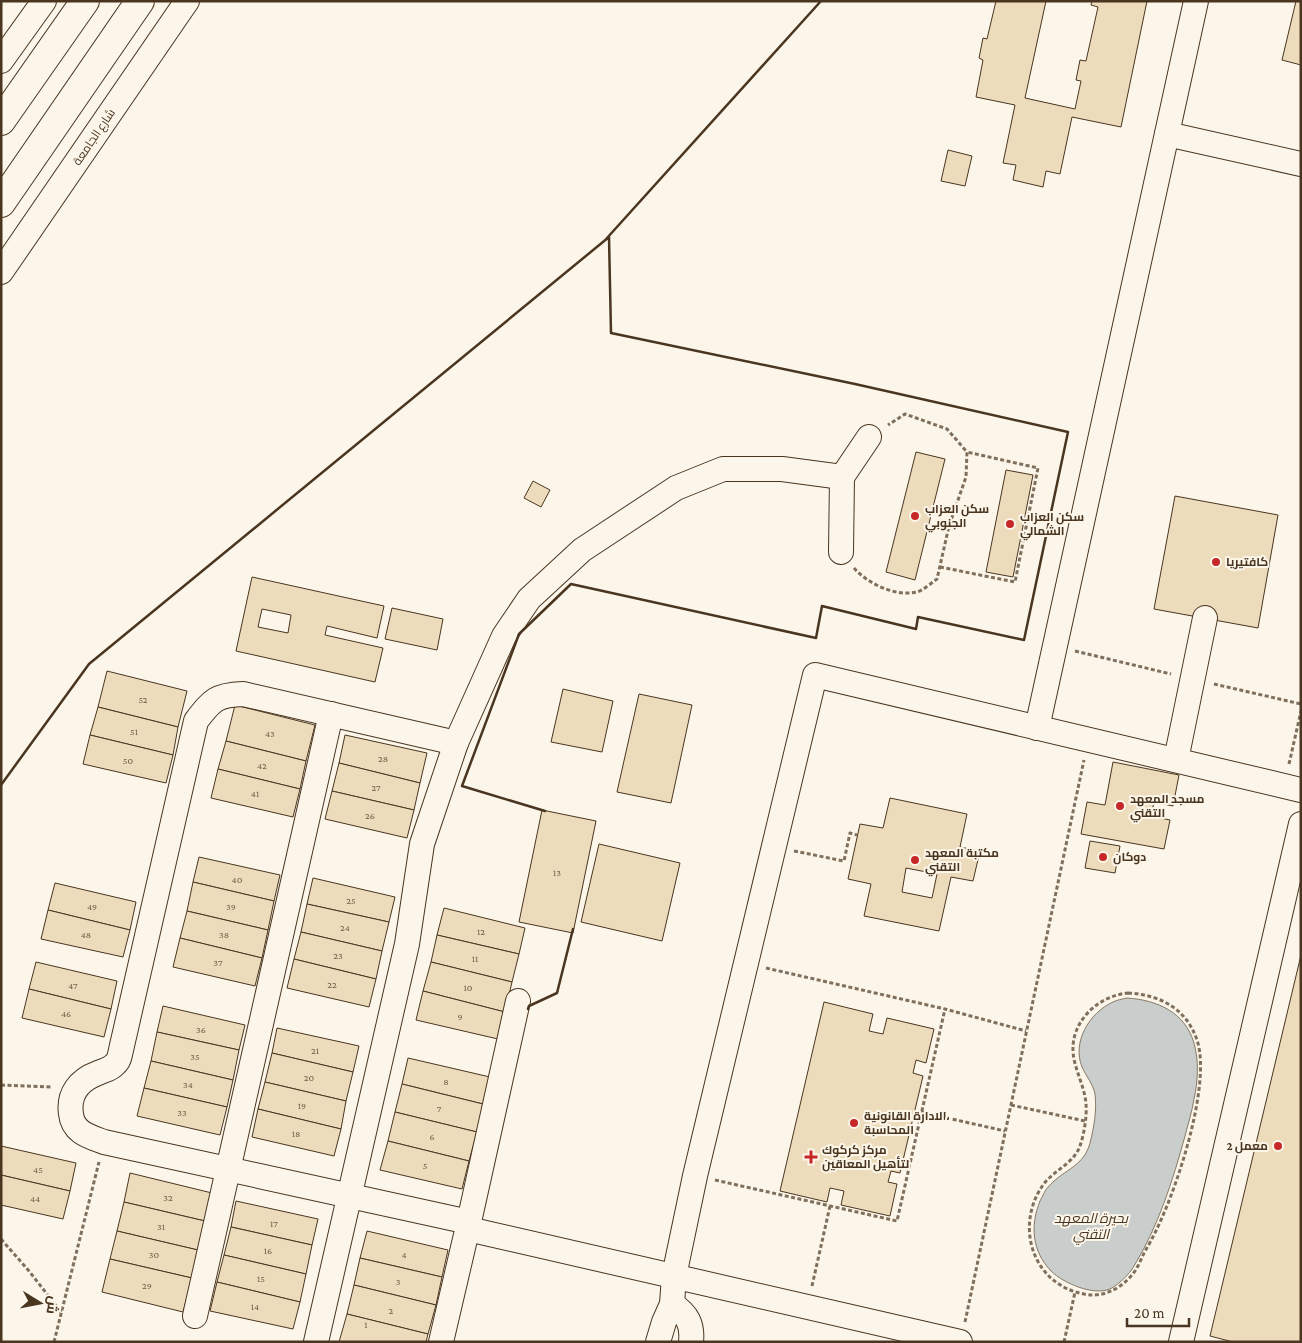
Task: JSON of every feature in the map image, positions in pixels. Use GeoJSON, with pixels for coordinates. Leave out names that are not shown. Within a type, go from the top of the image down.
{"type":"FeatureCollection","features":[{"type":"Feature","properties":{"kind":"main road"},"geometry":{"type":"LineString","coordinates":[[1,122],[85,1]]}},
{"type":"Feature","properties":{"kind":"main road"},"geometry":{"type":"LineString","coordinates":[[1,203],[140,1]]}},
{"type":"Feature","properties":{"kind":"street"},"geometry":{"type":"LineString","coordinates":[[1,61],[44,1]]}},
{"type":"Feature","properties":{"kind":"street","name":"شارع الجامعة"},"geometry":{"type":"LineString","coordinates":[[1,272],[187,1]]}},
{"type":"Feature","properties":{"kind":"street"},"geometry":{"type":"LineString","coordinates":[[1037,728],[1196,1]]}},
{"type":"Feature","properties":{"kind":"street"},"geometry":{"type":"LineString","coordinates":[[1167,134],[1301,164]]}},
{"type":"Feature","properties":{"kind":"street"},"geometry":{"type":"LineString","coordinates":[[841,552],[842,477],[869,437]]}},
{"type":"Feature","properties":{"kind":"street"},"geometry":{"type":"LineString","coordinates":[[316,1342],[407,944],[422,844],[456,743],[504,636],[529,599],[582,550],[676,488],[723,469],[782,469],[842,477]]}},
{"type":"Feature","properties":{"kind":"street"},"geometry":{"type":"LineString","coordinates":[[1176,760],[1206,618]]}},
{"type":"Feature","properties":{"kind":"street"},"geometry":{"type":"LineString","coordinates":[[658,1342],[672,1304],[674,1276],[695,1176],[815,675],[1293,788]]}},
{"type":"Feature","properties":{"kind":"street"},"geometry":{"type":"LineString","coordinates":[[456,743],[243,694],[224,695],[210,704],[196,721],[117,1063],[109,1069],[86,1078],[75,1088],[70,1106],[72,1122],[83,1134],[104,1142],[349,1197],[674,1276],[808,1306],[962,1332]]}},
{"type":"Feature","properties":{"kind":"street"},"geometry":{"type":"LineString","coordinates":[[195,1316],[330,714]]}},
{"type":"Feature","properties":{"kind":"street"},"geometry":{"type":"LineString","coordinates":[[1181,1342],[1301,824]]}},
{"type":"Feature","properties":{"kind":"street"},"geometry":{"type":"LineString","coordinates":[[441,1342],[469,1226],[518,1001]]}},
{"type":"Feature","properties":{"kind":"street"},"geometry":{"type":"LineString","coordinates":[[672,1304],[688,1318],[691,1331],[690,1342]]}},
{"type":"Feature","properties":{"kind":"path"},"geometry":{"type":"LineString","coordinates":[[869,437],[905,414],[947,429],[967,452],[1038,468],[1015,582],[940,567]]}},
{"type":"Feature","properties":{"kind":"path"},"geometry":{"type":"LineString","coordinates":[[841,552],[862,577],[891,592],[918,592],[937,579],[949,526],[966,478],[967,452]]}},
{"type":"Feature","properties":{"kind":"path"},"geometry":{"type":"LineString","coordinates":[[1074,651],[1301,704]]}},
{"type":"Feature","properties":{"kind":"path"},"geometry":{"type":"LineString","coordinates":[[1293,788],[1301,711]]}},
{"type":"Feature","properties":{"kind":"path"},"geometry":{"type":"LineString","coordinates":[[962,1332],[1088,740]]}},
{"type":"Feature","properties":{"kind":"path"},"geometry":{"type":"LineString","coordinates":[[774,846],[844,861],[850,834],[857,835]]}},
{"type":"Feature","properties":{"kind":"path"},"geometry":{"type":"LineString","coordinates":[[746,964],[945,1009],[1026,1031]]}},
{"type":"Feature","properties":{"kind":"path"},"geometry":{"type":"LineString","coordinates":[[1128,993],[1153,996],[1178,1009],[1192,1029],[1200,1053],[1201,1070],[1195,1113],[1184,1156],[1152,1242],[1131,1276],[1116,1290],[1104,1294],[1094,1296],[1075,1292],[1063,1287],[1044,1270],[1034,1252],[1028,1224],[1036,1197],[1042,1186],[1076,1155],[1080,1146],[1086,1103],[1073,1058],[1075,1033],[1089,1011],[1109,996],[1128,993]]}},
{"type":"Feature","properties":{"kind":"path"},"geometry":{"type":"LineString","coordinates":[[695,1176],[897,1222],[945,1009]]}},
{"type":"Feature","properties":{"kind":"path"},"geometry":{"type":"LineString","coordinates":[[1,1085],[75,1088]]}},
{"type":"Feature","properties":{"kind":"path"},"geometry":{"type":"LineString","coordinates":[[1011,1104],[1085,1121]]}},
{"type":"Feature","properties":{"kind":"path"},"geometry":{"type":"LineString","coordinates":[[921,1112],[1005,1131]]}},
{"type":"Feature","properties":{"kind":"path"},"geometry":{"type":"LineString","coordinates":[[54,1342],[104,1142]]}},
{"type":"Feature","properties":{"kind":"path"},"geometry":{"type":"LineString","coordinates":[[808,1306],[830,1206]]}},
{"type":"Feature","properties":{"kind":"path"},"geometry":{"type":"LineString","coordinates":[[1,1239],[61,1312]]}},
{"type":"Feature","properties":{"kind":"path"},"geometry":{"type":"LineString","coordinates":[[1064,1342],[1075,1292]]}},
{"type":"Feature","properties":{"kind":"water","name":"بحيرة المعهد التقني"},"geometry":{"type":"Polygon","coordinates":[[[1127,998],[1159,1005],[1177,1016],[1184,1023],[1190,1032],[1196,1050],[1196,1085],[1191,1113],[1175,1169],[1164,1203],[1143,1251],[1127,1276],[1117,1285],[1103,1291],[1095,1291],[1070,1284],[1051,1271],[1040,1255],[1034,1229],[1037,1210],[1047,1188],[1079,1162],[1087,1151],[1093,1131],[1096,1100],[1094,1090],[1079,1057],[1081,1038],[1090,1021],[1097,1013],[1115,1001],[1127,998]]]}},
{"type":"Feature","properties":{"kind":"building"},"geometry":{"type":"Polygon","coordinates":[[[996,1],[1046,1],[1025,98],[1075,109],[1081,81],[1076,80],[1080,60],[1086,61],[1098,7],[1091,5],[1092,1],[1147,1],[1121,127],[1072,117],[1060,174],[1046,171],[1043,187],[1013,180],[1016,165],[1003,163],[1015,105],[976,97],[983,60],[979,58],[983,38],[987,39],[996,1]]]}},
{"type":"Feature","properties":{"kind":"building"},"geometry":{"type":"Polygon","coordinates":[[[1296,1],[1301,1],[1301,65],[1282,60],[1296,1]]]}},
{"type":"Feature","properties":{"kind":"building"},"geometry":{"type":"Polygon","coordinates":[[[948,150],[972,156],[965,186],[941,181],[948,150]]]}},
{"type":"Feature","properties":{"kind":"building","name":"سكن العزاب الجنوبي"},"geometry":{"type":"Polygon","coordinates":[[[916,452],[945,459],[915,580],[886,572],[916,452]]]}},
{"type":"Feature","properties":{"kind":"building","name":"سكن العزاب الشمالي"},"geometry":{"type":"Polygon","coordinates":[[[1006,470],[1033,475],[1013,577],[986,572],[1006,470]]]}},
{"type":"Feature","properties":{"kind":"building"},"geometry":{"type":"Polygon","coordinates":[[[533,481],[550,490],[541,507],[524,498],[533,481]]]}},
{"type":"Feature","properties":{"kind":"building","name":"کافتیریا"},"geometry":{"type":"Polygon","coordinates":[[[1175,496],[1278,515],[1258,628],[1154,609],[1175,496]]]}},
{"type":"Feature","properties":{"kind":"building"},"geometry":{"type":"Polygon","coordinates":[[[252,577],[384,606],[377,638],[327,626],[325,635],[383,648],[375,682],[236,651],[252,577]],[[262,609],[258,627],[288,633],[291,615],[262,609]]]}},
{"type":"Feature","properties":{"kind":"building"},"geometry":{"type":"Polygon","coordinates":[[[392,608],[443,619],[437,650],[385,639],[392,608]]]}},
{"type":"Feature","properties":{"kind":"building"},"geometry":{"type":"Polygon","coordinates":[[[107,671],[187,691],[178,727],[98,707],[107,671]]]}},
{"type":"Feature","properties":{"kind":"building"},"geometry":{"type":"Polygon","coordinates":[[[563,689],[613,701],[602,752],[551,742],[563,689]]]}},
{"type":"Feature","properties":{"kind":"building"},"geometry":{"type":"Polygon","coordinates":[[[639,694],[692,705],[671,803],[617,792],[639,694]]]}},
{"type":"Feature","properties":{"kind":"building"},"geometry":{"type":"Polygon","coordinates":[[[235,705],[315,725],[306,761],[226,741],[235,705]]]}},
{"type":"Feature","properties":{"kind":"building"},"geometry":{"type":"Polygon","coordinates":[[[98,707],[178,727],[173,755],[90,735],[98,707]]]}},
{"type":"Feature","properties":{"kind":"building"},"geometry":{"type":"Polygon","coordinates":[[[90,735],[173,755],[166,783],[83,764],[90,735]]]}},
{"type":"Feature","properties":{"kind":"building"},"geometry":{"type":"Polygon","coordinates":[[[345,735],[427,753],[420,783],[339,763],[345,735]]]}},
{"type":"Feature","properties":{"kind":"building"},"geometry":{"type":"Polygon","coordinates":[[[226,741],[306,761],[300,789],[218,769],[226,741]]]}},
{"type":"Feature","properties":{"kind":"building","name":"مسجد المعهد التقني"},"geometry":{"type":"Polygon","coordinates":[[[1113,762],[1179,775],[1173,806],[1154,802],[1151,816],[1170,820],[1164,849],[1081,834],[1087,802],[1105,805],[1113,762]]]}},
{"type":"Feature","properties":{"kind":"building"},"geometry":{"type":"Polygon","coordinates":[[[339,763],[420,783],[414,810],[332,791],[339,763]]]}},
{"type":"Feature","properties":{"kind":"building"},"geometry":{"type":"Polygon","coordinates":[[[218,769],[300,789],[293,817],[211,798],[218,769]]]}},
{"type":"Feature","properties":{"kind":"building"},"geometry":{"type":"Polygon","coordinates":[[[332,791],[414,810],[407,838],[325,819],[332,791]]]}},
{"type":"Feature","properties":{"kind":"building","name":"مكتبة المعهد التقني"},"geometry":{"type":"Polygon","coordinates":[[[890,798],[967,814],[960,847],[980,851],[973,881],[951,877],[939,931],[864,916],[871,884],[848,879],[860,824],[883,828],[890,798]],[[906,868],[902,892],[932,898],[937,874],[906,868]]]}},
{"type":"Feature","properties":{"kind":"building"},"geometry":{"type":"Polygon","coordinates":[[[542,810],[596,821],[573,933],[519,922],[542,810]]]}},
{"type":"Feature","properties":{"kind":"building","name":"دوکان"},"geometry":{"type":"Polygon","coordinates":[[[1090,841],[1120,846],[1115,873],[1085,868],[1090,841]]]}},
{"type":"Feature","properties":{"kind":"building"},"geometry":{"type":"Polygon","coordinates":[[[599,844],[680,863],[662,941],[581,922],[599,844]]]}},
{"type":"Feature","properties":{"kind":"building"},"geometry":{"type":"Polygon","coordinates":[[[199,857],[280,875],[274,901],[193,882],[199,857]]]}},
{"type":"Feature","properties":{"kind":"building"},"geometry":{"type":"Polygon","coordinates":[[[313,878],[395,897],[389,922],[307,904],[313,878]]]}},
{"type":"Feature","properties":{"kind":"building"},"geometry":{"type":"Polygon","coordinates":[[[193,882],[274,901],[268,930],[187,911],[193,882]]]}},
{"type":"Feature","properties":{"kind":"building"},"geometry":{"type":"Polygon","coordinates":[[[55,883],[136,902],[130,930],[48,910],[55,883]]]}},
{"type":"Feature","properties":{"kind":"building"},"geometry":{"type":"Polygon","coordinates":[[[307,904],[389,922],[382,951],[301,932],[307,904]]]}},
{"type":"Feature","properties":{"kind":"building"},"geometry":{"type":"Polygon","coordinates":[[[444,908],[525,928],[519,954],[437,935],[444,908]]]}},
{"type":"Feature","properties":{"kind":"building"},"geometry":{"type":"Polygon","coordinates":[[[48,910],[130,930],[123,957],[41,939],[48,910]]]}},
{"type":"Feature","properties":{"kind":"building"},"geometry":{"type":"Polygon","coordinates":[[[187,911],[268,930],[262,958],[180,938],[187,911]]]}},
{"type":"Feature","properties":{"kind":"building"},"geometry":{"type":"Polygon","coordinates":[[[301,932],[382,951],[376,979],[294,959],[301,932]]]}},
{"type":"Feature","properties":{"kind":"building"},"geometry":{"type":"Polygon","coordinates":[[[437,935],[519,954],[512,982],[431,962],[437,935]]]}},
{"type":"Feature","properties":{"kind":"building"},"geometry":{"type":"Polygon","coordinates":[[[180,938],[262,958],[255,986],[173,967],[180,938]]]}},
{"type":"Feature","properties":{"kind":"building","name":"معمل 2"},"geometry":{"type":"Polygon","coordinates":[[[1301,955],[1301,1342],[1233,1342],[1210,1336],[1301,955]]]}},
{"type":"Feature","properties":{"kind":"building"},"geometry":{"type":"Polygon","coordinates":[[[294,959],[376,979],[369,1007],[287,988],[294,959]]]}},
{"type":"Feature","properties":{"kind":"building"},"geometry":{"type":"Polygon","coordinates":[[[36,962],[117,981],[111,1009],[29,989],[36,962]]]}},
{"type":"Feature","properties":{"kind":"building"},"geometry":{"type":"Polygon","coordinates":[[[431,962],[512,982],[505,1012],[423,991],[431,962]]]}},
{"type":"Feature","properties":{"kind":"building"},"geometry":{"type":"Polygon","coordinates":[[[29,989],[111,1009],[104,1037],[22,1018],[29,989]]]}},
{"type":"Feature","properties":{"kind":"building"},"geometry":{"type":"Polygon","coordinates":[[[423,991],[505,1012],[498,1039],[416,1020],[423,991]]]}},
{"type":"Feature","properties":{"kind":"building","name":"الادارة القانونية، المحاسبة"},"geometry":{"type":"Polygon","coordinates":[[[824,1002],[873,1014],[869,1031],[883,1034],[887,1018],[934,1029],[926,1063],[916,1060],[913,1073],[923,1076],[900,1173],[891,1171],[888,1182],[897,1184],[890,1216],[841,1205],[844,1191],[830,1188],[827,1202],[780,1191],[824,1002]]]}},
{"type":"Feature","properties":{"kind":"building"},"geometry":{"type":"Polygon","coordinates":[[[163,1006],[245,1025],[239,1050],[157,1032],[163,1006]]]}},
{"type":"Feature","properties":{"kind":"building"},"geometry":{"type":"Polygon","coordinates":[[[277,1028],[359,1046],[353,1072],[272,1053],[277,1028]]]}},
{"type":"Feature","properties":{"kind":"building"},"geometry":{"type":"Polygon","coordinates":[[[157,1032],[239,1050],[233,1080],[151,1061],[157,1032]]]}},
{"type":"Feature","properties":{"kind":"building"},"geometry":{"type":"Polygon","coordinates":[[[272,1053],[353,1072],[346,1101],[265,1082],[272,1053]]]}},
{"type":"Feature","properties":{"kind":"building"},"geometry":{"type":"Polygon","coordinates":[[[408,1058],[490,1077],[483,1104],[402,1084],[408,1058]]]}},
{"type":"Feature","properties":{"kind":"building"},"geometry":{"type":"Polygon","coordinates":[[[151,1061],[233,1080],[227,1107],[144,1088],[151,1061]]]}},
{"type":"Feature","properties":{"kind":"building"},"geometry":{"type":"Polygon","coordinates":[[[265,1082],[346,1101],[341,1129],[258,1109],[265,1082]]]}},
{"type":"Feature","properties":{"kind":"building"},"geometry":{"type":"Polygon","coordinates":[[[402,1084],[483,1104],[477,1132],[395,1112],[402,1084]]]}},
{"type":"Feature","properties":{"kind":"building"},"geometry":{"type":"Polygon","coordinates":[[[144,1088],[227,1107],[220,1135],[137,1116],[144,1088]]]}},
{"type":"Feature","properties":{"kind":"building"},"geometry":{"type":"Polygon","coordinates":[[[258,1109],[341,1129],[334,1156],[252,1137],[258,1109]]]}},
{"type":"Feature","properties":{"kind":"building"},"geometry":{"type":"Polygon","coordinates":[[[395,1112],[477,1132],[469,1161],[388,1141],[395,1112]]]}},
{"type":"Feature","properties":{"kind":"building"},"geometry":{"type":"Polygon","coordinates":[[[388,1141],[469,1161],[462,1189],[380,1170],[388,1141]]]}},
{"type":"Feature","properties":{"kind":"building"},"geometry":{"type":"Polygon","coordinates":[[[1,1146],[76,1163],[70,1191],[1,1175],[1,1146]]]}},
{"type":"Feature","properties":{"kind":"building"},"geometry":{"type":"Polygon","coordinates":[[[130,1173],[212,1193],[205,1221],[124,1202],[130,1173]]]}},
{"type":"Feature","properties":{"kind":"building"},"geometry":{"type":"Polygon","coordinates":[[[1,1175],[70,1191],[63,1219],[1,1205],[1,1175]]]}},
{"type":"Feature","properties":{"kind":"building"},"geometry":{"type":"Polygon","coordinates":[[[236,1201],[318,1219],[312,1245],[231,1227],[236,1201]]]}},
{"type":"Feature","properties":{"kind":"building"},"geometry":{"type":"Polygon","coordinates":[[[124,1202],[205,1221],[198,1250],[117,1231],[124,1202]]]}},
{"type":"Feature","properties":{"kind":"building"},"geometry":{"type":"Polygon","coordinates":[[[231,1227],[312,1245],[306,1274],[224,1255],[231,1227]]]}},
{"type":"Feature","properties":{"kind":"building"},"geometry":{"type":"Polygon","coordinates":[[[117,1231],[198,1250],[192,1278],[110,1259],[117,1231]]]}},
{"type":"Feature","properties":{"kind":"building"},"geometry":{"type":"Polygon","coordinates":[[[367,1231],[448,1250],[442,1277],[360,1258],[367,1231]]]}},
{"type":"Feature","properties":{"kind":"building"},"geometry":{"type":"Polygon","coordinates":[[[224,1255],[306,1274],[300,1302],[217,1282],[224,1255]]]}},
{"type":"Feature","properties":{"kind":"building"},"geometry":{"type":"Polygon","coordinates":[[[360,1258],[442,1277],[436,1305],[354,1285],[360,1258]]]}},
{"type":"Feature","properties":{"kind":"building"},"geometry":{"type":"Polygon","coordinates":[[[110,1259],[192,1278],[183,1312],[102,1292],[110,1259]]]}},
{"type":"Feature","properties":{"kind":"building"},"geometry":{"type":"Polygon","coordinates":[[[217,1282],[300,1302],[293,1329],[210,1311],[217,1282]]]}},
{"type":"Feature","properties":{"kind":"building"},"geometry":{"type":"Polygon","coordinates":[[[354,1285],[436,1305],[428,1334],[347,1314],[354,1285]]]}},
{"type":"Feature","properties":{"kind":"building"},"geometry":{"type":"Polygon","coordinates":[[[347,1314],[428,1334],[426,1342],[339,1342],[347,1314]]]}},
{"type":"Feature","properties":{"kind":"wall"},"geometry":{"type":"LineString","coordinates":[[607,238],[821,1]]}},
{"type":"Feature","properties":{"kind":"wall"},"geometry":{"type":"LineString","coordinates":[[1,785],[89,664],[609,237],[611,333],[855,384],[1068,432],[1024,640],[918,617],[916,629],[822,606],[816,638],[571,584],[519,634],[462,786],[545,811]]}},
{"type":"Feature","properties":{"kind":"wall"},"geometry":{"type":"LineString","coordinates":[[528,1009],[529,1006],[557,993],[573,929]]}},
{"type":"Feature","properties":{"kind":"place","name":"سكن العزاب الجنوبي"},"geometry":{"type":"Point","coordinates":[915,516]}},
{"type":"Feature","properties":{"kind":"place","name":"سكن العزاب الشمالي"},"geometry":{"type":"Point","coordinates":[1010,524]}},
{"type":"Feature","properties":{"kind":"place","name":"کافتیریا"},"geometry":{"type":"Point","coordinates":[1216,562]}},
{"type":"Feature","properties":{"kind":"place","name":"مسجد المعهد التقني"},"geometry":{"type":"Point","coordinates":[1120,806]}},
{"type":"Feature","properties":{"kind":"place","name":"دوکان"},"geometry":{"type":"Point","coordinates":[1103,857]}},
{"type":"Feature","properties":{"kind":"place","name":"مكتبة المعهد التقني"},"geometry":{"type":"Point","coordinates":[915,860]}},
{"type":"Feature","properties":{"kind":"place","name":"الادارة القانونية، المحاسبة"},"geometry":{"type":"Point","coordinates":[854,1123]}},
{"type":"Feature","properties":{"kind":"place","name":"معمل 2"},"geometry":{"type":"Point","coordinates":[1278,1146]}},
{"type":"Feature","properties":{"kind":"place","name":"مركز كركوك لتأهيل المعاقين"},"geometry":{"type":"Point","coordinates":[811,1157]}}]}
